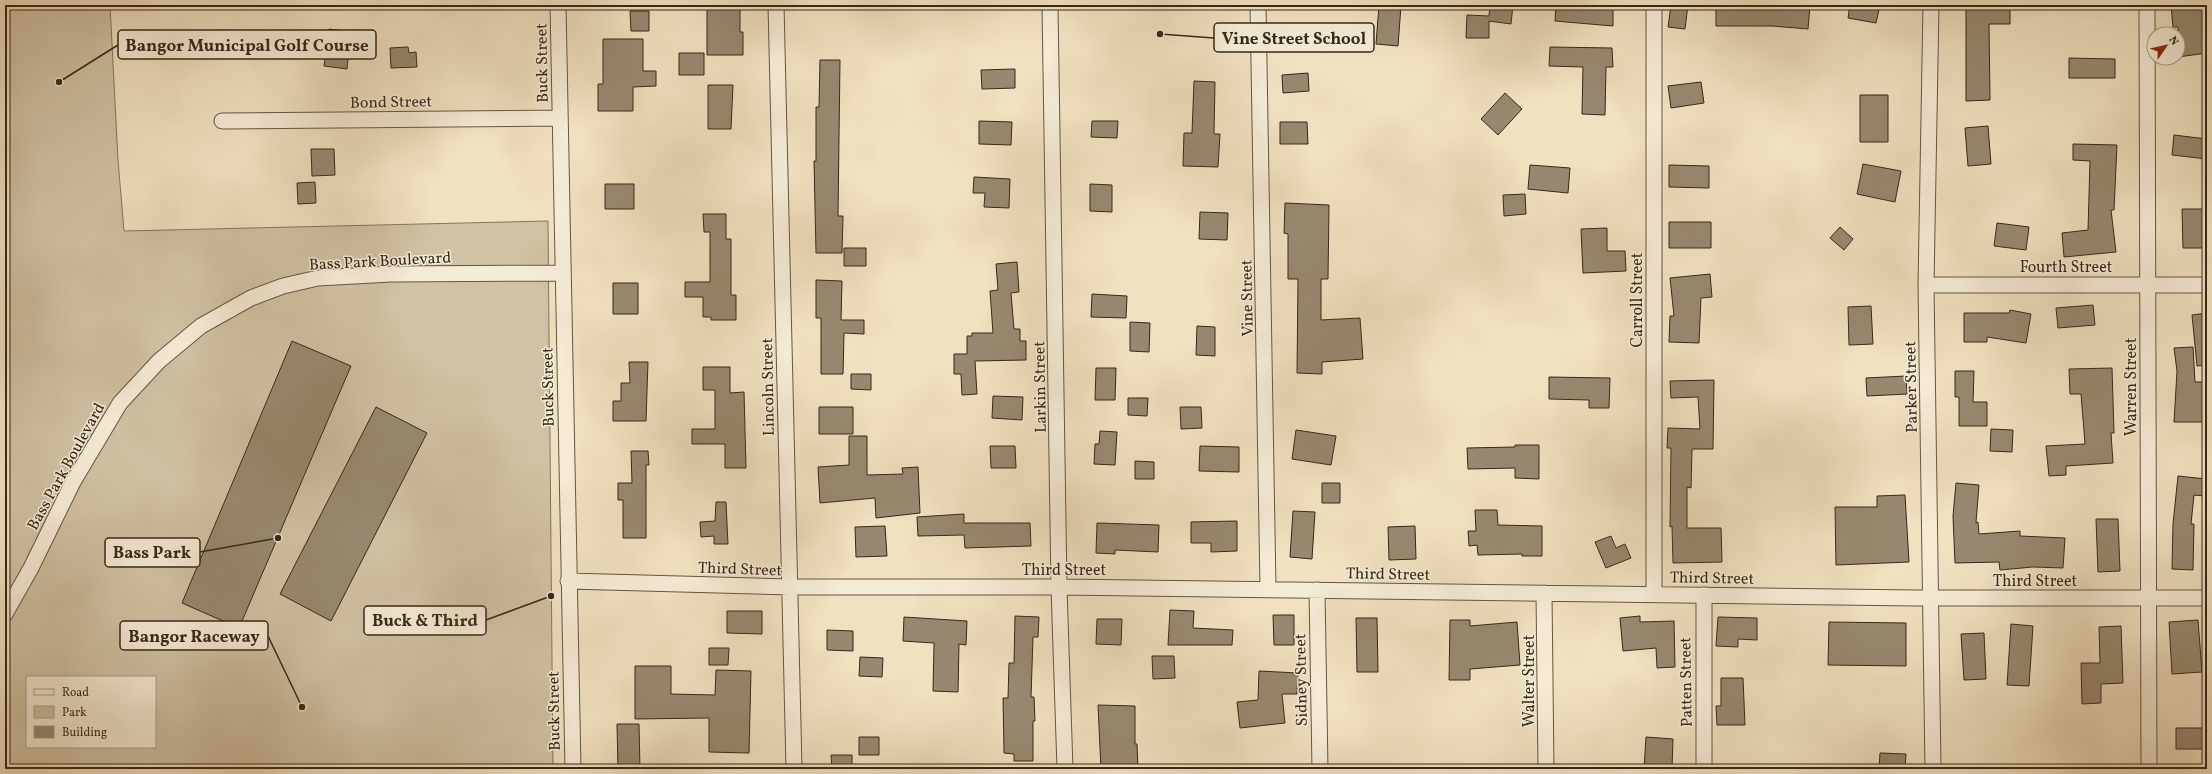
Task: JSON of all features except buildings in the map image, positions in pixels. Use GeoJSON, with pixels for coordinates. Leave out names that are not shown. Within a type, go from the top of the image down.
{"type":"FeatureCollection","features":[{"type":"Feature","properties":{"kind":"street","name":"Buck Street"},"geometry":{"type":"LineString","coordinates":[[558,5],[568,580],[573,769]]}},
{"type":"Feature","properties":{"kind":"street","name":"Lincoln Street"},"geometry":{"type":"LineString","coordinates":[[776,5],[794,769]]}},
{"type":"Feature","properties":{"kind":"street","name":"Larkin Street"},"geometry":{"type":"LineString","coordinates":[[1050,5],[1059,587],[1065,769]]}},
{"type":"Feature","properties":{"kind":"street","name":"Vine Street"},"geometry":{"type":"LineString","coordinates":[[1258,5],[1268,589]]}},
{"type":"Feature","properties":{"kind":"street","name":"Carroll Street"},"geometry":{"type":"LineString","coordinates":[[1654,5],[1654,594]]}},
{"type":"Feature","properties":{"kind":"street","name":"Parker Street"},"geometry":{"type":"LineString","coordinates":[[1931,5],[1926,286],[1933,769]]}},
{"type":"Feature","properties":{"kind":"street","name":"Warren Street"},"geometry":{"type":"LineString","coordinates":[[2147,5],[2149,769]]}},
{"type":"Feature","properties":{"kind":"street","name":"Bond Street"},"geometry":{"type":"LineString","coordinates":[[222,121],[560,118]]}},
{"type":"Feature","properties":{"kind":"street","name":"Bass Park Boulevard"},"geometry":{"type":"LineString","coordinates":[[5,614],[31,568],[73,482],[120,402],[159,361],[202,326],[251,298],[283,286],[318,278],[390,274],[563,273]]}},
{"type":"Feature","properties":{"kind":"street","name":"Fourth Street"},"geometry":{"type":"LineString","coordinates":[[1926,286],[2148,284],[2207,285]]}},
{"type":"Feature","properties":{"kind":"street","name":"Third Street"},"geometry":{"type":"LineString","coordinates":[[568,580],[790,587],[1268,589],[1931,598],[2207,598]]}},
{"type":"Feature","properties":{"kind":"street","name":"Sidney Street"},"geometry":{"type":"LineString","coordinates":[[1317,590],[1320,769]]}},
{"type":"Feature","properties":{"kind":"street","name":"Walter Street"},"geometry":{"type":"LineString","coordinates":[[1544,593],[1546,769]]}},
{"type":"Feature","properties":{"kind":"street","name":"Patten Street"},"geometry":{"type":"LineString","coordinates":[[1704,595],[1704,769]]}},
{"type":"Feature","properties":{"kind":"green space"},"geometry":{"type":"Polygon","coordinates":[[[5,5],[110,5],[118,160],[124,231],[548,221],[553,769],[5,769],[5,5]]]}},
{"type":"Feature","properties":{"kind":"place","name":"Vine Street School"},"geometry":{"type":"Point","coordinates":[1160,34]}},
{"type":"Feature","properties":{"kind":"place","name":"Bangor Municipal Golf Course"},"geometry":{"type":"Point","coordinates":[59,82]}},
{"type":"Feature","properties":{"kind":"place","name":"Bass Park"},"geometry":{"type":"Point","coordinates":[278,538]}},
{"type":"Feature","properties":{"kind":"place","name":"Buck & Third"},"geometry":{"type":"Point","coordinates":[551,596]}},
{"type":"Feature","properties":{"kind":"place","name":"Bangor Raceway"},"geometry":{"type":"Point","coordinates":[302,707]}}]}
